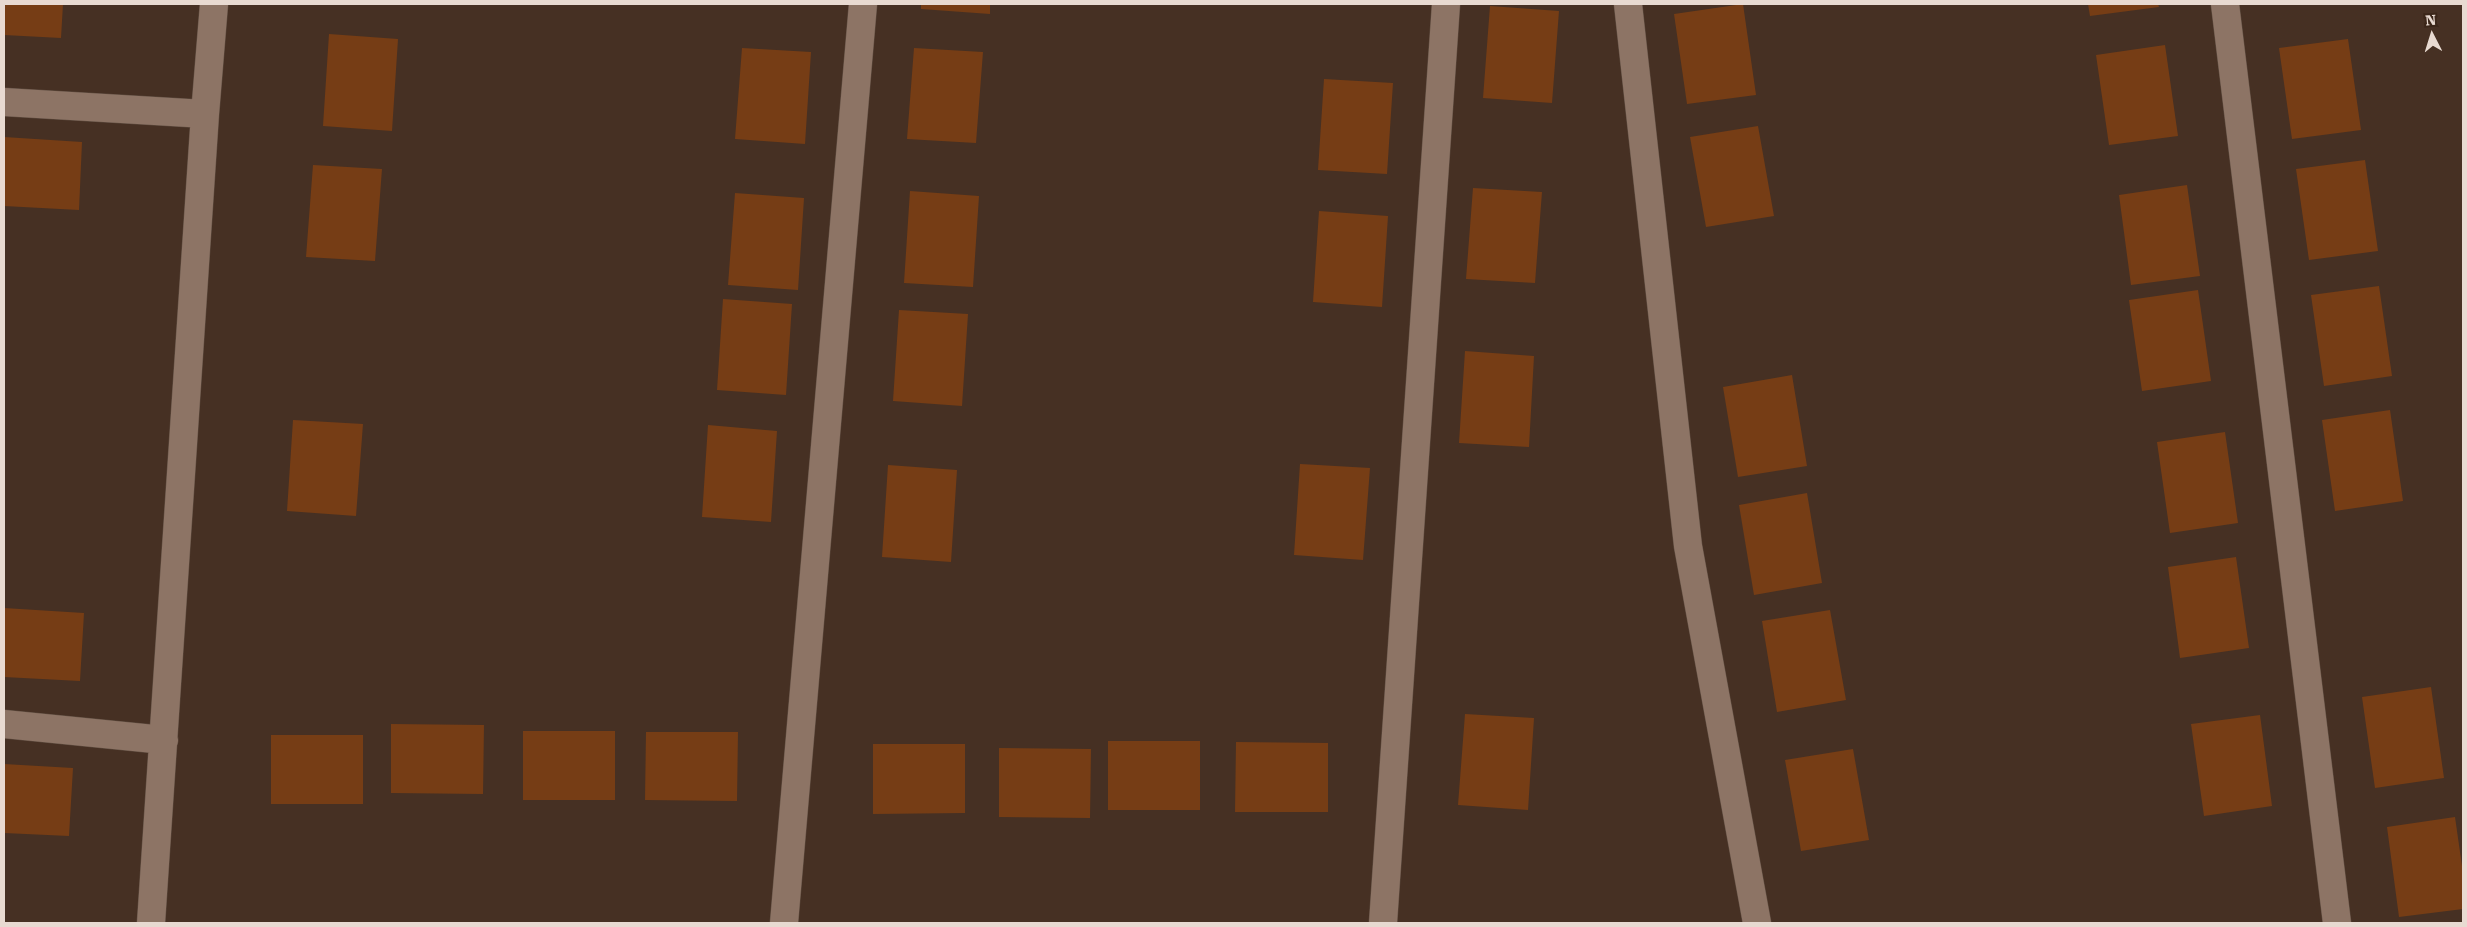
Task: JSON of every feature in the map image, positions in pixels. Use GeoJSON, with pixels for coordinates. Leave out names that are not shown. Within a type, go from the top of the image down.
{"type":"FeatureCollection","features":[{"type":"Feature","properties":{"kind":"street"},"geometry":{"type":"LineString","coordinates":[[151,923],[214,4]]}},
{"type":"Feature","properties":{"kind":"street"},"geometry":{"type":"LineString","coordinates":[[784,923],[863,4]]}},
{"type":"Feature","properties":{"kind":"street"},"geometry":{"type":"LineString","coordinates":[[1383,923],[1446,4]]}},
{"type":"Feature","properties":{"kind":"street"},"geometry":{"type":"LineString","coordinates":[[1628,4],[1688,546],[1757,923]]}},
{"type":"Feature","properties":{"kind":"street"},"geometry":{"type":"LineString","coordinates":[[2225,4],[2337,923]]}},
{"type":"Feature","properties":{"kind":"street"},"geometry":{"type":"LineString","coordinates":[[4,102],[205,114]]}},
{"type":"Feature","properties":{"kind":"street"},"geometry":{"type":"LineString","coordinates":[[4,724],[164,740]]}},
{"type":"Feature","properties":{"kind":"building"},"geometry":{"type":"Polygon","coordinates":[[[4,4],[63,4],[61,38],[4,35],[4,4]]]}},
{"type":"Feature","properties":{"kind":"building"},"geometry":{"type":"Polygon","coordinates":[[[921,4],[990,4],[990,14],[921,9],[921,4]]]}},
{"type":"Feature","properties":{"kind":"building"},"geometry":{"type":"Polygon","coordinates":[[[1743,4],[1756,95],[1687,104],[1674,14],[1743,4]]]}},
{"type":"Feature","properties":{"kind":"building"},"geometry":{"type":"Polygon","coordinates":[[[2088,4],[2158,4],[2159,7],[2090,16],[2088,4]]]}},
{"type":"Feature","properties":{"kind":"building"},"geometry":{"type":"Polygon","coordinates":[[[1490,6],[1559,11],[1552,103],[1483,98],[1490,6]]]}},
{"type":"Feature","properties":{"kind":"building"},"geometry":{"type":"Polygon","coordinates":[[[329,34],[398,39],[392,131],[323,126],[329,34]]]}},
{"type":"Feature","properties":{"kind":"building"},"geometry":{"type":"Polygon","coordinates":[[[2348,39],[2361,130],[2292,139],[2279,48],[2348,39]]]}},
{"type":"Feature","properties":{"kind":"building"},"geometry":{"type":"Polygon","coordinates":[[[2165,45],[2178,136],[2109,145],[2096,55],[2165,45]]]}},
{"type":"Feature","properties":{"kind":"building"},"geometry":{"type":"Polygon","coordinates":[[[742,48],[811,52],[805,144],[735,139],[742,48]]]}},
{"type":"Feature","properties":{"kind":"building"},"geometry":{"type":"Polygon","coordinates":[[[914,48],[983,52],[976,143],[907,139],[914,48]]]}},
{"type":"Feature","properties":{"kind":"building"},"geometry":{"type":"Polygon","coordinates":[[[1324,79],[1393,83],[1387,174],[1318,170],[1324,79]]]}},
{"type":"Feature","properties":{"kind":"building"},"geometry":{"type":"Polygon","coordinates":[[[1758,126],[1774,216],[1706,227],[1690,137],[1758,126]]]}},
{"type":"Feature","properties":{"kind":"building"},"geometry":{"type":"Polygon","coordinates":[[[4,137],[82,142],[79,210],[4,206],[4,137]]]}},
{"type":"Feature","properties":{"kind":"building"},"geometry":{"type":"Polygon","coordinates":[[[2365,160],[2378,251],[2309,260],[2296,169],[2365,160]]]}},
{"type":"Feature","properties":{"kind":"building"},"geometry":{"type":"Polygon","coordinates":[[[313,165],[382,169],[375,261],[306,257],[313,165]]]}},
{"type":"Feature","properties":{"kind":"building"},"geometry":{"type":"Polygon","coordinates":[[[2187,185],[2200,276],[2131,285],[2119,195],[2187,185]]]}},
{"type":"Feature","properties":{"kind":"building"},"geometry":{"type":"Polygon","coordinates":[[[1473,188],[1542,192],[1535,283],[1466,279],[1473,188]]]}},
{"type":"Feature","properties":{"kind":"building"},"geometry":{"type":"Polygon","coordinates":[[[910,191],[979,196],[973,287],[904,283],[910,191]]]}},
{"type":"Feature","properties":{"kind":"building"},"geometry":{"type":"Polygon","coordinates":[[[735,193],[804,198],[798,290],[728,285],[735,193]]]}},
{"type":"Feature","properties":{"kind":"building"},"geometry":{"type":"Polygon","coordinates":[[[1319,211],[1388,216],[1382,307],[1313,302],[1319,211]]]}},
{"type":"Feature","properties":{"kind":"building"},"geometry":{"type":"Polygon","coordinates":[[[2379,286],[2392,376],[2324,386],[2311,295],[2379,286]]]}},
{"type":"Feature","properties":{"kind":"building"},"geometry":{"type":"Polygon","coordinates":[[[2198,290],[2211,381],[2142,391],[2129,300],[2198,290]]]}},
{"type":"Feature","properties":{"kind":"building"},"geometry":{"type":"Polygon","coordinates":[[[723,299],[792,304],[786,395],[717,390],[723,299]]]}},
{"type":"Feature","properties":{"kind":"building"},"geometry":{"type":"Polygon","coordinates":[[[899,310],[968,314],[962,406],[893,401],[899,310]]]}},
{"type":"Feature","properties":{"kind":"building"},"geometry":{"type":"Polygon","coordinates":[[[1465,351],[1534,356],[1529,447],[1459,443],[1465,351]]]}},
{"type":"Feature","properties":{"kind":"building"},"geometry":{"type":"Polygon","coordinates":[[[1792,375],[1807,466],[1738,477],[1723,387],[1792,375]]]}},
{"type":"Feature","properties":{"kind":"building"},"geometry":{"type":"Polygon","coordinates":[[[2390,410],[2403,501],[2335,511],[2322,420],[2390,410]]]}},
{"type":"Feature","properties":{"kind":"building"},"geometry":{"type":"Polygon","coordinates":[[[293,420],[363,424],[356,516],[287,511],[293,420]]]}},
{"type":"Feature","properties":{"kind":"building"},"geometry":{"type":"Polygon","coordinates":[[[708,425],[777,431],[771,522],[702,517],[708,425]]]}},
{"type":"Feature","properties":{"kind":"building"},"geometry":{"type":"Polygon","coordinates":[[[2225,432],[2238,523],[2170,533],[2157,442],[2225,432]]]}},
{"type":"Feature","properties":{"kind":"building"},"geometry":{"type":"Polygon","coordinates":[[[1300,464],[1370,468],[1363,560],[1294,555],[1300,464]]]}},
{"type":"Feature","properties":{"kind":"building"},"geometry":{"type":"Polygon","coordinates":[[[888,465],[957,470],[951,562],[882,557],[888,465]]]}},
{"type":"Feature","properties":{"kind":"building"},"geometry":{"type":"Polygon","coordinates":[[[1807,493],[1822,583],[1754,595],[1739,505],[1807,493]]]}},
{"type":"Feature","properties":{"kind":"building"},"geometry":{"type":"Polygon","coordinates":[[[2236,557],[2249,648],[2180,658],[2168,567],[2236,557]]]}},
{"type":"Feature","properties":{"kind":"building"},"geometry":{"type":"Polygon","coordinates":[[[4,608],[84,613],[80,681],[4,677],[4,608]]]}},
{"type":"Feature","properties":{"kind":"building"},"geometry":{"type":"Polygon","coordinates":[[[1830,610],[1846,700],[1777,712],[1762,621],[1830,610]]]}},
{"type":"Feature","properties":{"kind":"building"},"geometry":{"type":"Polygon","coordinates":[[[2431,687],[2444,778],[2375,788],[2362,697],[2431,687]]]}},
{"type":"Feature","properties":{"kind":"building"},"geometry":{"type":"Polygon","coordinates":[[[1465,714],[1534,718],[1528,810],[1458,805],[1465,714]]]}},
{"type":"Feature","properties":{"kind":"building"},"geometry":{"type":"Polygon","coordinates":[[[2260,715],[2272,806],[2204,816],[2191,724],[2260,715]]]}},
{"type":"Feature","properties":{"kind":"building"},"geometry":{"type":"Polygon","coordinates":[[[391,724],[484,725],[483,794],[391,793],[391,724]]]}},
{"type":"Feature","properties":{"kind":"building"},"geometry":{"type":"Polygon","coordinates":[[[523,731],[615,731],[615,800],[523,800],[523,731]]]}},
{"type":"Feature","properties":{"kind":"building"},"geometry":{"type":"Polygon","coordinates":[[[646,732],[738,732],[737,801],[645,800],[646,732]]]}},
{"type":"Feature","properties":{"kind":"building"},"geometry":{"type":"Polygon","coordinates":[[[271,735],[363,735],[363,804],[271,804],[271,735]]]}},
{"type":"Feature","properties":{"kind":"building"},"geometry":{"type":"Polygon","coordinates":[[[1108,741],[1200,741],[1200,810],[1108,810],[1108,741]]]}},
{"type":"Feature","properties":{"kind":"building"},"geometry":{"type":"Polygon","coordinates":[[[1236,742],[1328,743],[1328,812],[1235,812],[1236,742]]]}},
{"type":"Feature","properties":{"kind":"building"},"geometry":{"type":"Polygon","coordinates":[[[873,744],[965,744],[965,813],[873,814],[873,744]]]}},
{"type":"Feature","properties":{"kind":"building"},"geometry":{"type":"Polygon","coordinates":[[[999,748],[1091,749],[1090,818],[999,817],[999,748]]]}},
{"type":"Feature","properties":{"kind":"building"},"geometry":{"type":"Polygon","coordinates":[[[1853,749],[1869,840],[1801,851],[1785,760],[1853,749]]]}},
{"type":"Feature","properties":{"kind":"building"},"geometry":{"type":"Polygon","coordinates":[[[4,764],[73,768],[69,836],[4,833],[4,764]]]}},
{"type":"Feature","properties":{"kind":"building"},"geometry":{"type":"Polygon","coordinates":[[[2455,817],[2463,873],[2463,909],[2399,917],[2387,827],[2455,817]]]}}]}
